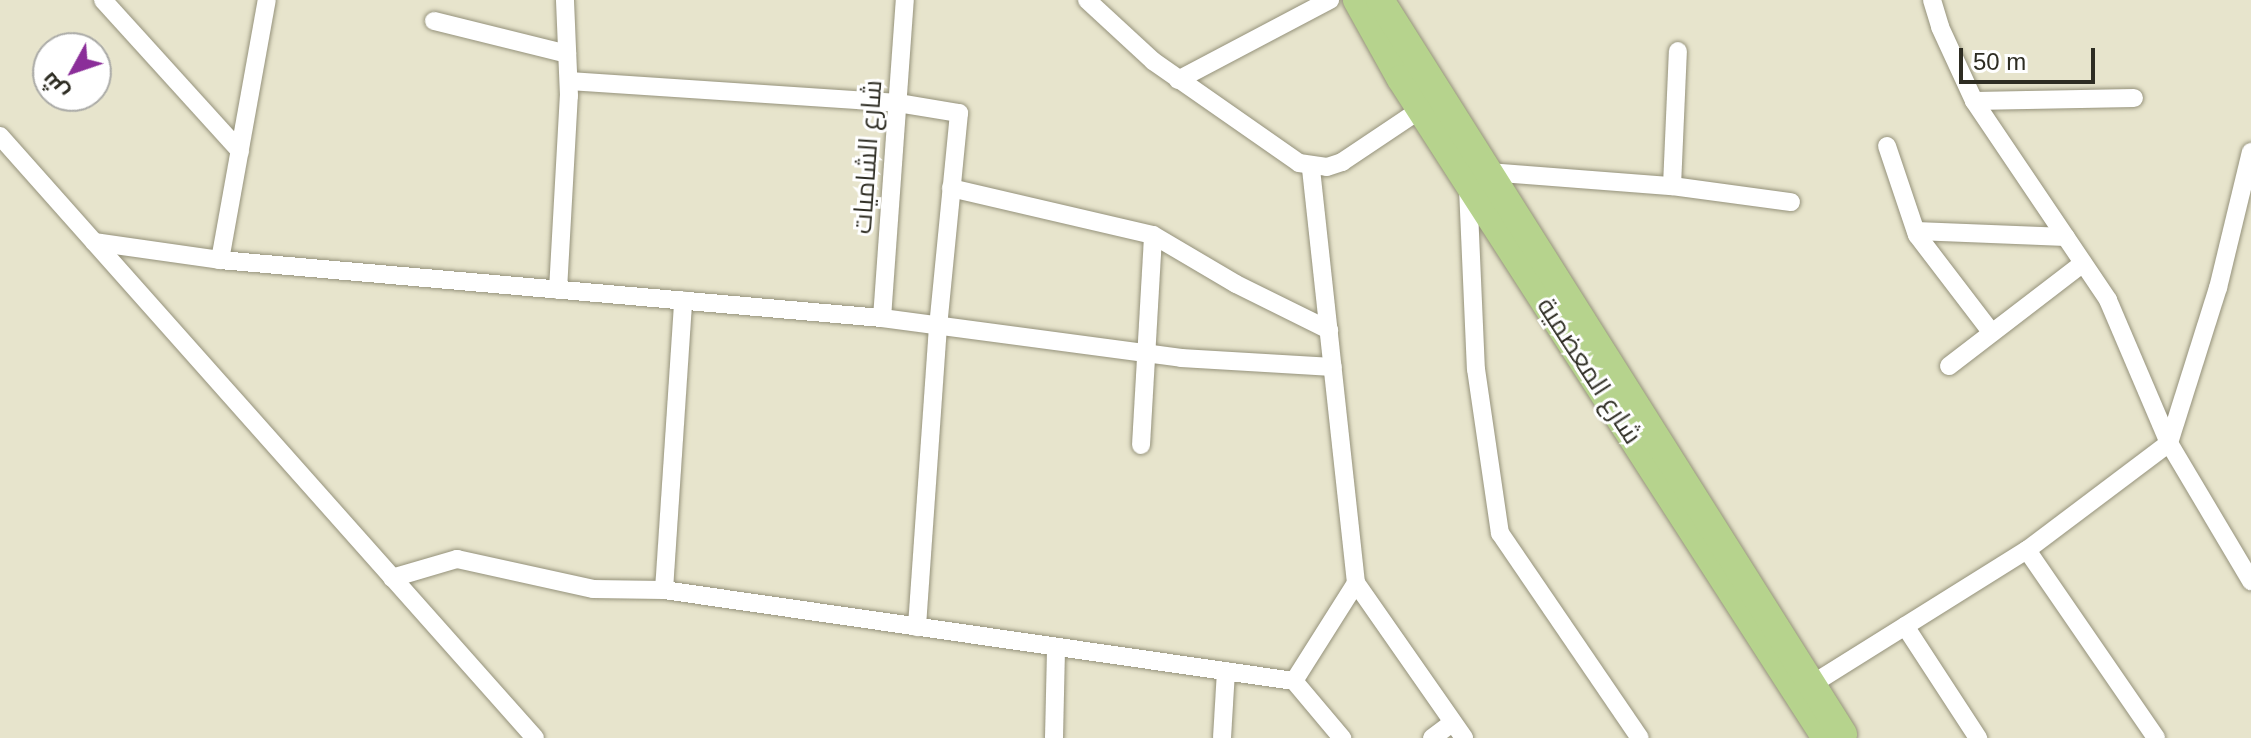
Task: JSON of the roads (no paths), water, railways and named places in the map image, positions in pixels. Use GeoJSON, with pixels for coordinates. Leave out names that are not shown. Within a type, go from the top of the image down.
{"type":"FeatureCollection","features":[{"type":"Feature","properties":{"kind":"main road","name":"شارع المعضمية"},"geometry":{"type":"LineString","coordinates":[[1357,0],[1430,103],[1805,689],[1845,738]]}},
{"type":"Feature","properties":{"kind":"main road","name":"شارع المعضمية"},"geometry":{"type":"LineString","coordinates":[[1380,0],[1430,103]]}},
{"type":"Feature","properties":{"kind":"main road","name":"شارع المعضمية"},"geometry":{"type":"LineString","coordinates":[[1805,689],[1826,738]]}},
{"type":"Feature","properties":{"kind":"street"},"geometry":{"type":"LineString","coordinates":[[103,0],[240,151]]}},
{"type":"Feature","properties":{"kind":"street"},"geometry":{"type":"LineString","coordinates":[[220,260],[267,0]]}},
{"type":"Feature","properties":{"kind":"street"},"geometry":{"type":"LineString","coordinates":[[558,290],[569,81],[565,0]]}},
{"type":"Feature","properties":{"kind":"street","name":"شارع الشاميات"},"geometry":{"type":"LineString","coordinates":[[882,318],[905,0]]}},
{"type":"Feature","properties":{"kind":"street"},"geometry":{"type":"LineString","coordinates":[[1087,0],[1129,41],[1178,80],[1288,157],[1311,167],[1342,162],[1430,103]]}},
{"type":"Feature","properties":{"kind":"street"},"geometry":{"type":"LineString","coordinates":[[1178,80],[1330,0]]}},
{"type":"Feature","properties":{"kind":"street"},"geometry":{"type":"LineString","coordinates":[[1932,0],[1940,27],[1974,101],[2108,300],[2169,443],[2251,581]]}},
{"type":"Feature","properties":{"kind":"street"},"geometry":{"type":"LineString","coordinates":[[1940,27],[1946,0]]}},
{"type":"Feature","properties":{"kind":"street"},"geometry":{"type":"LineString","coordinates":[[434,21],[567,54]]}},
{"type":"Feature","properties":{"kind":"street"},"geometry":{"type":"LineString","coordinates":[[1672,186],[1678,51]]}},
{"type":"Feature","properties":{"kind":"street"},"geometry":{"type":"LineString","coordinates":[[569,81],[898,103],[959,113],[938,326],[917,627]]}},
{"type":"Feature","properties":{"kind":"street"},"geometry":{"type":"LineString","coordinates":[[1974,101],[2134,98]]}},
{"type":"Feature","properties":{"kind":"street"},"geometry":{"type":"LineString","coordinates":[[0,136],[535,738]]}},
{"type":"Feature","properties":{"kind":"street"},"geometry":{"type":"LineString","coordinates":[[1887,146],[1916,231],[1992,333]]}},
{"type":"Feature","properties":{"kind":"street"},"geometry":{"type":"LineString","coordinates":[[1805,689],[2027,550],[2169,443],[2218,288],[2251,152]]}},
{"type":"Feature","properties":{"kind":"street"},"geometry":{"type":"LineString","coordinates":[[1311,167],[1356,583],[1464,738]]}},
{"type":"Feature","properties":{"kind":"street"},"geometry":{"type":"LineString","coordinates":[[1640,738],[1500,533],[1476,369],[1478,177],[1672,186],[1791,202]]}},
{"type":"Feature","properties":{"kind":"street"},"geometry":{"type":"LineString","coordinates":[[951,188],[1153,235],[1236,284],[1329,330]]}},
{"type":"Feature","properties":{"kind":"street"},"geometry":{"type":"LineString","coordinates":[[1916,231],[2066,237]]}},
{"type":"Feature","properties":{"kind":"street"},"geometry":{"type":"LineString","coordinates":[[1141,445],[1153,235]]}},
{"type":"Feature","properties":{"kind":"street"},"geometry":{"type":"LineString","coordinates":[[94,242],[220,260],[882,318],[1146,353],[1333,367]]}},
{"type":"Feature","properties":{"kind":"street"},"geometry":{"type":"LineString","coordinates":[[1949,366],[2083,263]]}},
{"type":"Feature","properties":{"kind":"street"},"geometry":{"type":"LineString","coordinates":[[664,590],[683,301]]}},
{"type":"Feature","properties":{"kind":"street"},"geometry":{"type":"LineString","coordinates":[[2027,550],[2156,738]]}},
{"type":"Feature","properties":{"kind":"street"},"geometry":{"type":"LineString","coordinates":[[392,578],[457,559],[593,589],[664,590],[1294,681],[1342,738]]}},
{"type":"Feature","properties":{"kind":"street"},"geometry":{"type":"LineString","coordinates":[[1294,681],[1356,583]]}},
{"type":"Feature","properties":{"kind":"street"},"geometry":{"type":"LineString","coordinates":[[1905,626],[1978,738]]}},
{"type":"Feature","properties":{"kind":"street"},"geometry":{"type":"LineString","coordinates":[[1054,738],[1056,647]]}},
{"type":"Feature","properties":{"kind":"street"},"geometry":{"type":"LineString","coordinates":[[1222,738],[1226,671]]}},
{"type":"Feature","properties":{"kind":"street"},"geometry":{"type":"LineString","coordinates":[[1432,738],[1453,722]]}}]}
